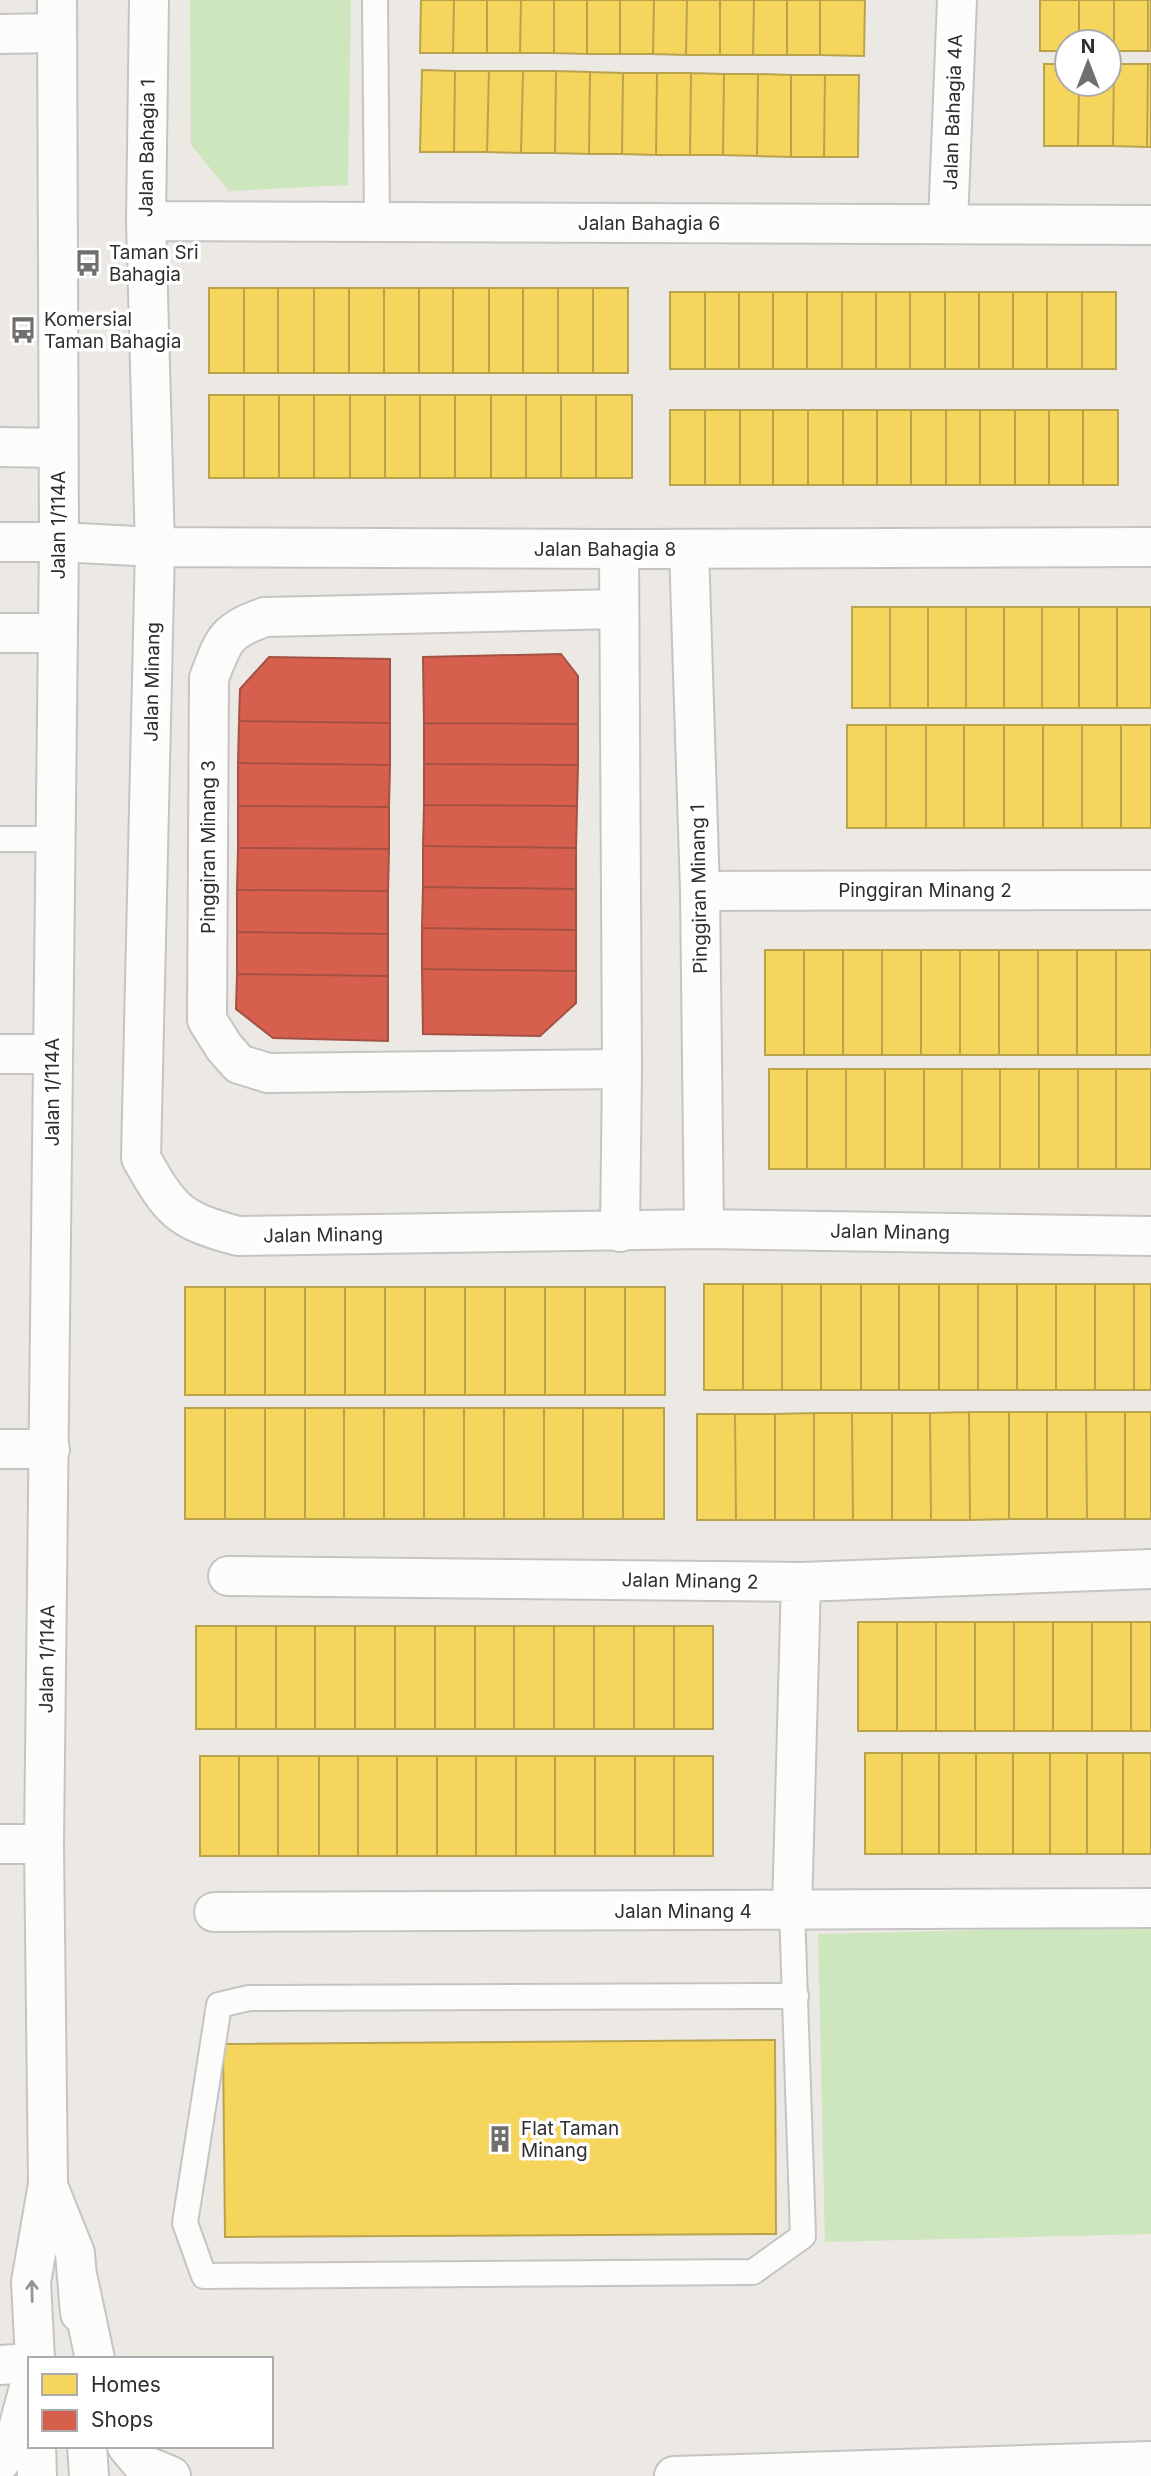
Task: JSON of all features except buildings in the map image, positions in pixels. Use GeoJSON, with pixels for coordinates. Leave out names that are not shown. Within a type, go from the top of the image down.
{"type":"FeatureCollection","features":[{"type":"Feature","properties":{"kind":"street","name":"Jalan Bahagia 1"},"geometry":{"type":"LineString","coordinates":[[149,0],[146,221],[155,547]]}},
{"type":"Feature","properties":{"kind":"street","name":"Jalan Bahagia 4A"},"geometry":{"type":"LineString","coordinates":[[948,224],[957,0]]}},
{"type":"Feature","properties":{"kind":"street"},"geometry":{"type":"LineString","coordinates":[[0,34],[57,17]]}},
{"type":"Feature","properties":{"kind":"street","name":"Jalan 1/114A"},"geometry":{"type":"LineString","coordinates":[[35,2357],[31,2282],[48,2184],[44,1844],[59,542],[57,17]]}},
{"type":"Feature","properties":{"kind":"street","name":"Jalan Bahagia 6"},"geometry":{"type":"LineString","coordinates":[[146,221],[1151,225]]}},
{"type":"Feature","properties":{"kind":"street"},"geometry":{"type":"LineString","coordinates":[[0,447],[58,447]]}},
{"type":"Feature","properties":{"kind":"street","name":"Jalan Bahagia 8"},"geometry":{"type":"LineString","coordinates":[[0,542],[155,547],[1151,547]]}},
{"type":"Feature","properties":{"kind":"street","name":"Jalan Minang"},"geometry":{"type":"LineString","coordinates":[[155,547],[141,1158],[159,1189],[179,1214],[207,1228],[238,1236],[704,1229],[1151,1236]]}},
{"type":"Feature","properties":{"kind":"street"},"geometry":{"type":"LineString","coordinates":[[619,549],[622,1069],[620,1232]]}},
{"type":"Feature","properties":{"kind":"street","name":"Pinggiran Minang 1"},"geometry":{"type":"LineString","coordinates":[[689,549],[699,891],[704,1229]]}},
{"type":"Feature","properties":{"kind":"street","name":"Pinggiran Minang 3"},"geometry":{"type":"LineString","coordinates":[[619,609],[265,617],[239,626],[222,642],[209,678],[207,1020],[239,1064],[268,1073],[622,1069]]}},
{"type":"Feature","properties":{"kind":"street"},"geometry":{"type":"LineString","coordinates":[[0,634],[57,633]]}},
{"type":"Feature","properties":{"kind":"street","name":"Pinggiran Minang 2"},"geometry":{"type":"LineString","coordinates":[[699,891],[1151,890]]}},
{"type":"Feature","properties":{"kind":"street"},"geometry":{"type":"LineString","coordinates":[[0,1054],[52,1054]]}},
{"type":"Feature","properties":{"kind":"street"},"geometry":{"type":"LineString","coordinates":[[0,1449],[50,1449]]}},
{"type":"Feature","properties":{"kind":"street","name":"Jalan Minang 2"},"geometry":{"type":"LineString","coordinates":[[228,1576],[801,1582],[1151,1569]]}},
{"type":"Feature","properties":{"kind":"street"},"geometry":{"type":"LineString","coordinates":[[792,1910],[801,1582]]}},
{"type":"Feature","properties":{"kind":"street"},"geometry":{"type":"LineString","coordinates":[[0,1844],[44,1844]]}},
{"type":"Feature","properties":{"kind":"street","name":"Jalan Minang 4"},"geometry":{"type":"LineString","coordinates":[[214,1912],[1151,1908]]}},
{"type":"Feature","properties":{"kind":"street","name":"Jalan 1/114A"},"geometry":{"type":"LineString","coordinates":[[48,2184],[75,2253],[82,2357]]}},
{"type":"Feature","properties":{"kind":"street"},"geometry":{"type":"LineString","coordinates":[[78,2279],[95,2357]]}},
{"type":"Feature","properties":{"kind":"street"},"geometry":{"type":"LineString","coordinates":[[0,2365],[28,2363]]}},
{"type":"Feature","properties":{"kind":"street"},"geometry":{"type":"LineString","coordinates":[[0,2462],[16,2436],[28,2391]]}},
{"type":"Feature","properties":{"kind":"street"},"geometry":{"type":"LineString","coordinates":[[36,2448],[37,2476]]}},
{"type":"Feature","properties":{"kind":"street"},"geometry":{"type":"LineString","coordinates":[[88,2448],[89,2476]]}},
{"type":"Feature","properties":{"kind":"street"},"geometry":{"type":"LineString","coordinates":[[129,2448],[142,2464],[171,2476]]}},
{"type":"Feature","properties":{"kind":"street"},"geometry":{"type":"LineString","coordinates":[[674,2476],[1076,2470],[1151,2461]]}},
{"type":"Feature","properties":{"kind":"lane"},"geometry":{"type":"LineString","coordinates":[[375,0],[377,222]]}},
{"type":"Feature","properties":{"kind":"lane"},"geometry":{"type":"LineString","coordinates":[[0,839],[54,839]]}},
{"type":"Feature","properties":{"kind":"lane"},"geometry":{"type":"LineString","coordinates":[[792,1910],[796,1996],[803,2236],[753,2272],[204,2276],[185,2222],[219,2004],[249,1998],[796,1996]]}},
{"type":"Feature","properties":{"kind":"green space"},"geometry":{"type":"Polygon","coordinates":[[[190,0],[351,0],[348,185],[229,191],[191,145],[190,0]]]}},
{"type":"Feature","properties":{"kind":"green space"},"geometry":{"type":"Polygon","coordinates":[[[1151,1926],[1151,2234],[825,2242],[818,1934],[1151,1926]]]}},
{"type":"Feature","properties":{"kind":"place","name":"Taman Sri Bahagia"},"geometry":{"type":"Point","coordinates":[88,263]}},
{"type":"Feature","properties":{"kind":"place","name":"Komersial Taman Bahagia"},"geometry":{"type":"Point","coordinates":[23,330]}},
{"type":"Feature","properties":{"kind":"place","name":"Flat Taman Minang"},"geometry":{"type":"Point","coordinates":[500,2139]}}]}
